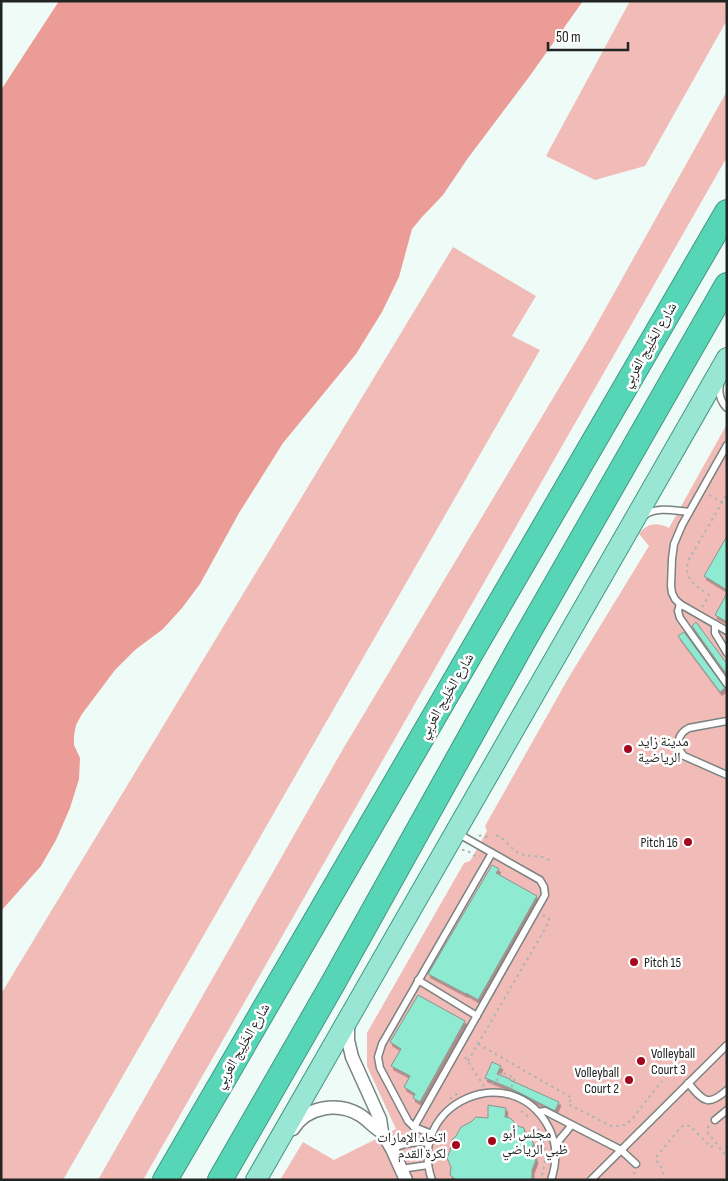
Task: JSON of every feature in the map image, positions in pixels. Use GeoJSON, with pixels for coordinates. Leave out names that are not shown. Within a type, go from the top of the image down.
{"type":"FeatureCollection","features":[{"type":"Feature","properties":{"kind":"highway","name":"شارع الخَلِيج العَربِي"},"geometry":{"type":"LineString","coordinates":[[165,1180],[727,212]]}},
{"type":"Feature","properties":{"kind":"highway"},"geometry":{"type":"LineString","coordinates":[[220,1180],[327,994],[496,689],[727,285]]}},
{"type":"Feature","properties":{"kind":"highway"},"geometry":{"type":"LineString","coordinates":[[693,343],[727,308]]}},
{"type":"Feature","properties":{"kind":"main road"},"geometry":{"type":"LineString","coordinates":[[257,1177],[727,358]]}},
{"type":"Feature","properties":{"kind":"street"},"geometry":{"type":"LineString","coordinates":[[350,1014],[349,1048],[380,1119],[382,1132],[392,1148],[403,1174]]}},
{"type":"Feature","properties":{"kind":"street"},"geometry":{"type":"LineString","coordinates":[[257,1177],[273,1162],[300,1120],[314,1111],[330,1108],[346,1109],[360,1115],[382,1132]]}},
{"type":"Feature","properties":{"kind":"lane"},"geometry":{"type":"LineString","coordinates":[[727,371],[721,381],[719,390],[721,400],[727,408]]}},
{"type":"Feature","properties":{"kind":"lane"},"geometry":{"type":"LineString","coordinates":[[727,445],[677,534],[672,559],[671,586],[675,599],[680,604],[727,631]]}},
{"type":"Feature","properties":{"kind":"lane"},"geometry":{"type":"LineString","coordinates":[[612,558],[622,553],[640,521],[648,512],[656,510],[689,512]]}},
{"type":"Feature","properties":{"kind":"lane"},"geometry":{"type":"LineString","coordinates":[[680,604],[678,611],[680,618],[727,684]]}},
{"type":"Feature","properties":{"kind":"lane"},"geometry":{"type":"LineString","coordinates":[[715,624],[715,633],[727,653]]}},
{"type":"Feature","properties":{"kind":"lane"},"geometry":{"type":"LineString","coordinates":[[727,722],[688,728],[684,730],[678,740],[680,752],[684,756],[727,775]]}},
{"type":"Feature","properties":{"kind":"lane"},"geometry":{"type":"LineString","coordinates":[[414,1127],[545,895],[542,883],[536,878],[455,832]]}},
{"type":"Feature","properties":{"kind":"lane"},"geometry":{"type":"LineString","coordinates":[[432,1134],[414,1127],[406,1118],[381,1072],[378,1057],[382,1044],[492,852]]}},
{"type":"Feature","properties":{"kind":"lane"},"geometry":{"type":"LineString","coordinates":[[418,980],[477,1016]]}},
{"type":"Feature","properties":{"kind":"lane"},"geometry":{"type":"LineString","coordinates":[[591,1180],[727,1045]]}},
{"type":"Feature","properties":{"kind":"lane"},"geometry":{"type":"LineString","coordinates":[[688,1083],[700,1097],[708,1101],[715,1100],[727,1090]]}},
{"type":"Feature","properties":{"kind":"lane"},"geometry":{"type":"LineString","coordinates":[[432,1180],[428,1165],[429,1143],[440,1118],[454,1105],[470,1096],[488,1092],[516,1097],[532,1106],[543,1118],[551,1132],[555,1147],[555,1166],[551,1180]]}},
{"type":"Feature","properties":{"kind":"lane"},"geometry":{"type":"LineString","coordinates":[[715,1120],[727,1110]]}},
{"type":"Feature","properties":{"kind":"lane"},"geometry":{"type":"LineString","coordinates":[[538,1112],[545,1111],[621,1150],[636,1164]]}},
{"type":"Feature","properties":{"kind":"lane"},"geometry":{"type":"LineString","coordinates":[[555,1147],[571,1125]]}},
{"type":"Feature","properties":{"kind":"lane"},"geometry":{"type":"LineString","coordinates":[[392,1148],[406,1143],[429,1143]]}},
{"type":"Feature","properties":{"kind":"lane"},"geometry":{"type":"LineString","coordinates":[[403,1174],[428,1165]]}},
{"type":"Feature","properties":{"kind":"path"},"geometry":{"type":"LineString","coordinates":[[701,491],[727,504]]}},
{"type":"Feature","properties":{"kind":"path"},"geometry":{"type":"LineString","coordinates":[[698,615],[709,595],[690,580],[686,567],[727,494]]}},
{"type":"Feature","properties":{"kind":"path"},"geometry":{"type":"LineString","coordinates":[[496,835],[521,854],[542,857],[552,862]]}},
{"type":"Feature","properties":{"kind":"path"},"geometry":{"type":"LineString","coordinates":[[468,1061],[550,922],[549,918],[536,911]]}},
{"type":"Feature","properties":{"kind":"path"},"geometry":{"type":"LineString","coordinates":[[478,1044],[572,1098],[568,1104],[611,1126],[620,1126],[629,1122],[662,1081]]}},
{"type":"Feature","properties":{"kind":"path"},"geometry":{"type":"LineString","coordinates":[[465,1057],[488,1092]]}},
{"type":"Feature","properties":{"kind":"path"},"geometry":{"type":"LineString","coordinates":[[521,1111],[528,1117]]}},
{"type":"Feature","properties":{"kind":"path"},"geometry":{"type":"LineString","coordinates":[[715,1120],[709,1125],[708,1133],[727,1157]]}},
{"type":"Feature","properties":{"kind":"path"},"geometry":{"type":"LineString","coordinates":[[535,1124],[540,1132],[545,1149],[544,1168],[540,1180]]}},
{"type":"Feature","properties":{"kind":"path"},"geometry":{"type":"LineString","coordinates":[[660,1180],[664,1171],[656,1157],[681,1127],[685,1125],[690,1126],[711,1147],[716,1143]]}},
{"type":"Feature","properties":{"kind":"shaded area"},"geometry":{"type":"Polygon","coordinates":[[[59,1],[583,1],[443,195],[412,229],[399,277],[382,312],[356,354],[283,443],[239,513],[200,584],[163,629],[135,650],[115,670],[82,714],[76,725],[74,736],[74,745],[80,758],[79,779],[70,808],[56,840],[41,866],[1,911],[1,90],[59,1]]]}},
{"type":"Feature","properties":{"kind":"shaded area"},"geometry":{"type":"Polygon","coordinates":[[[630,1],[727,1],[727,20],[645,166],[595,180],[546,156],[630,1]]]}},
{"type":"Feature","properties":{"kind":"shaded area"},"geometry":{"type":"Polygon","coordinates":[[[727,91],[727,157],[143,1180],[98,1180],[343,749],[589,338],[727,91]]]}},
{"type":"Feature","properties":{"kind":"shaded area"},"geometry":{"type":"Polygon","coordinates":[[[453,247],[536,296],[512,336],[540,350],[63,1180],[1,1180],[1,994],[453,247]]]}},
{"type":"Feature","properties":{"kind":"shaded area","name":"مدينة زايد الرياضية"},"geometry":{"type":"Polygon","coordinates":[[[727,424],[727,1180],[280,1180],[303,1142],[334,1160],[396,1129],[367,1066],[367,1033],[464,863],[470,861],[487,831],[485,826],[569,677],[649,546],[639,534],[645,528],[656,524],[669,528],[727,424]]]}},
{"type":"Feature","properties":{"kind":"building"},"geometry":{"type":"Polygon","coordinates":[[[727,536],[727,590],[704,576],[727,536]]]}},
{"type":"Feature","properties":{"kind":"building"},"geometry":{"type":"Polygon","coordinates":[[[727,593],[727,622],[715,615],[727,593]]]}},
{"type":"Feature","properties":{"kind":"building"},"geometry":{"type":"Polygon","coordinates":[[[696,622],[727,664],[727,675],[692,626],[696,622]]]}},
{"type":"Feature","properties":{"kind":"building"},"geometry":{"type":"Polygon","coordinates":[[[684,632],[725,688],[720,692],[678,636],[684,632]]]}},
{"type":"Feature","properties":{"kind":"building"},"geometry":{"type":"Polygon","coordinates":[[[492,865],[499,869],[496,873],[537,896],[478,1000],[428,974],[492,865]]]}},
{"type":"Feature","properties":{"kind":"building"},"geometry":{"type":"Polygon","coordinates":[[[418,995],[465,1021],[420,1102],[413,1098],[415,1094],[404,1087],[410,1076],[391,1066],[401,1049],[390,1042],[418,995]]]}},
{"type":"Feature","properties":{"kind":"building"},"geometry":{"type":"Polygon","coordinates":[[[492,1062],[501,1066],[497,1074],[559,1102],[555,1111],[512,1089],[485,1078],[492,1062]]]}},
{"type":"Feature","properties":{"kind":"building","name":"مجلس أبو ظبي الرياضي"},"geometry":{"type":"Polygon","coordinates":[[[488,1105],[506,1108],[505,1117],[510,1118],[518,1126],[524,1128],[525,1134],[533,1142],[536,1160],[532,1170],[532,1178],[529,1180],[456,1180],[450,1175],[451,1167],[447,1158],[452,1140],[461,1127],[476,1117],[488,1118],[488,1105]]]}},
{"type":"Feature","properties":{"kind":"place","name":"مدينة زايد الرياضية"},"geometry":{"type":"Point","coordinates":[628,749]}},
{"type":"Feature","properties":{"kind":"place","name":"Pitch 16"},"geometry":{"type":"Point","coordinates":[688,842]}},
{"type":"Feature","properties":{"kind":"place","name":"Pitch 15"},"geometry":{"type":"Point","coordinates":[634,962]}},
{"type":"Feature","properties":{"kind":"place","name":"Volleyball Court 3"},"geometry":{"type":"Point","coordinates":[641,1061]}},
{"type":"Feature","properties":{"kind":"place","name":"Volleyball Court 2"},"geometry":{"type":"Point","coordinates":[629,1080]}},
{"type":"Feature","properties":{"kind":"place","name":"مجلس أبو ظبي الرياضي"},"geometry":{"type":"Point","coordinates":[492,1141]}},
{"type":"Feature","properties":{"kind":"place","name":"اتحاد الإمارات لكرة القدم"},"geometry":{"type":"Point","coordinates":[456,1145]}}]}
